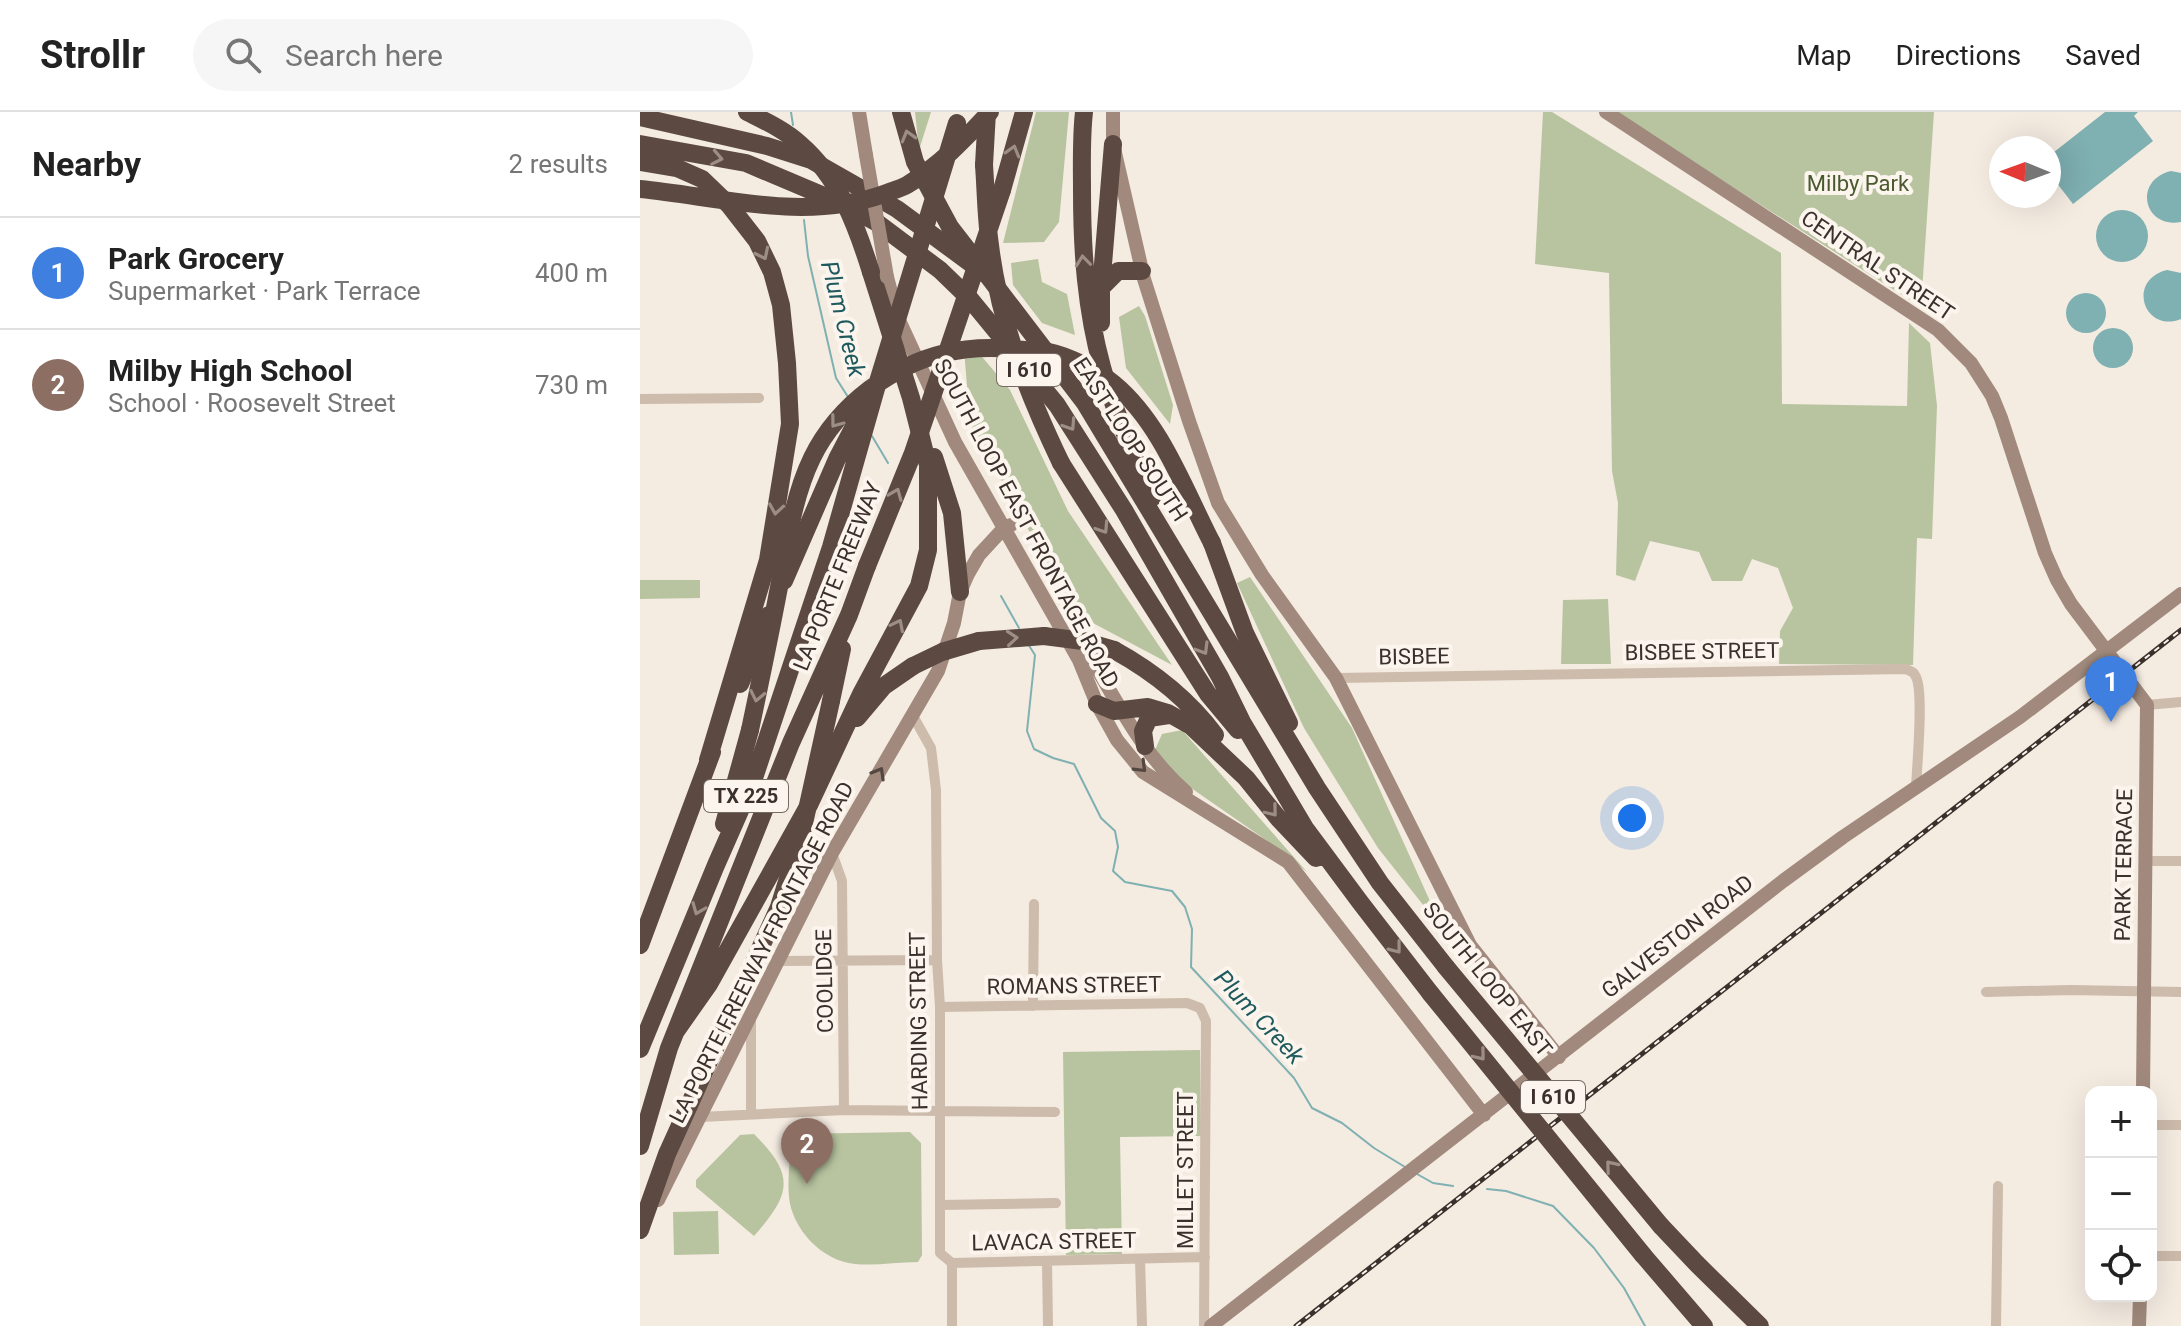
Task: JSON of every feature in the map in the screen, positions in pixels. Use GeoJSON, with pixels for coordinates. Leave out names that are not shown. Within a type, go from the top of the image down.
{"type":"FeatureCollection","features":[{"type":"Feature","properties":{"kind":"highway"},"geometry":{"type":"LineString","coordinates":[[672,1040],[709,984],[810,803],[861,694],[919,586],[928,550],[928,465],[885,274],[860,237],[837,185],[800,143],[747,112]]}},
{"type":"Feature","properties":{"kind":"highway"},"geometry":{"type":"LineString","coordinates":[[901,112],[915,162],[950,227],[988,276]]}},
{"type":"Feature","properties":{"kind":"highway"},"geometry":{"type":"LineString","coordinates":[[988,112],[984,165],[990,247],[1002,311],[1024,380],[1061,463],[1208,694],[1268,767]]}},
{"type":"Feature","properties":{"kind":"highway"},"geometry":{"type":"LineString","coordinates":[[640,189],[790,208],[863,201],[905,187],[957,146],[988,112]]}},
{"type":"Feature","properties":{"kind":"highway","name":"LA PORTE FREEWAY"},"geometry":{"type":"LineString","coordinates":[[672,1040],[791,743],[849,615],[913,453],[1002,190],[1024,112]]}},
{"type":"Feature","properties":{"kind":"highway"},"geometry":{"type":"LineString","coordinates":[[1084,112],[1082,246],[1086,293],[1101,366],[1116,410],[1177,556]]}},
{"type":"Feature","properties":{"kind":"highway","name":"EAST LOOP SOUTH"},"geometry":{"type":"LineString","coordinates":[[640,117],[767,146],[811,160],[897,209],[988,276],[1085,403],[1317,788],[1380,883]]}},
{"type":"Feature","properties":{"kind":"highway","name":"LA PORTE FREEWAY"},"geometry":{"type":"LineString","coordinates":[[643,1044],[753,781],[831,547],[958,118]]}},
{"type":"Feature","properties":{"kind":"highway","name":"EAST LOOP SOUTH"},"geometry":{"type":"LineString","coordinates":[[640,144],[746,163],[829,197],[876,222],[954,282],[987,317],[1057,405],[1087,450],[1220,677],[1268,767],[1305,828],[1360,902]]}},
{"type":"Feature","properties":{"kind":"highway"},"geometry":{"type":"LineString","coordinates":[[1101,366],[1101,288],[1113,144]]}},
{"type":"Feature","properties":{"kind":"highway"},"geometry":{"type":"LineString","coordinates":[[640,162],[677,168],[702,179],[729,205],[757,241],[772,272],[781,305],[790,424],[768,560],[708,760]]}},
{"type":"Feature","properties":{"kind":"highway"},"geometry":{"type":"LineString","coordinates":[[1101,288],[1118,271],[1142,271]]}},
{"type":"Feature","properties":{"kind":"highway"},"geometry":{"type":"LineString","coordinates":[[716,865],[721,833],[750,730],[801,484],[813,456],[835,420],[847,407],[886,377],[911,363],[967,348],[999,347],[1049,352],[1096,371],[1145,416],[1212,543],[1245,633],[1317,788]]}},
{"type":"Feature","properties":{"kind":"highway"},"geometry":{"type":"LineString","coordinates":[[640,945],[708,760],[803,535],[837,459],[877,385]]}},
{"type":"Feature","properties":{"kind":"highway"},"geometry":{"type":"LineString","coordinates":[[911,398],[952,513],[960,592]]}},
{"type":"Feature","properties":{"kind":"highway"},"geometry":{"type":"LineString","coordinates":[[640,1233],[667,1154],[779,907],[801,837],[849,615]]}},
{"type":"Feature","properties":{"kind":"highway"},"geometry":{"type":"LineString","coordinates":[[833,753],[861,712],[884,686],[913,666],[942,652],[979,641],[1015,637],[1044,636],[1083,641],[1114,650],[1142,666],[1180,695],[1279,819],[1360,902]]}},
{"type":"Feature","properties":{"kind":"highway"},"geometry":{"type":"LineString","coordinates":[[1097,704],[1106,709],[1123,710],[1148,707],[1172,715],[1191,726],[1246,778]]}},
{"type":"Feature","properties":{"kind":"highway"},"geometry":{"type":"LineString","coordinates":[[1145,746],[1143,731],[1149,718],[1172,715]]}},
{"type":"Feature","properties":{"kind":"highway","name":"SOUTH LOOP EAST"},"geometry":{"type":"LineString","coordinates":[[1380,883],[1661,1226],[1729,1302],[1745,1326]]}},
{"type":"Feature","properties":{"kind":"highway","name":"I 610"},"geometry":{"type":"LineString","coordinates":[[1360,902],[1700,1325]]}},
{"type":"Feature","properties":{"kind":"highway","name":"TX 225"},"geometry":{"type":"LineString","coordinates":[[640,1146],[672,1040]]}},
{"type":"Feature","properties":{"kind":"highway"},"geometry":{"type":"LineString","coordinates":[[1729,1302],[1760,1326]]}},
{"type":"Feature","properties":{"kind":"main road","name":"SOUTH LOOP EAST FRONTAGE ROAD"},"geometry":{"type":"LineString","coordinates":[[859,112],[870,155]]}},
{"type":"Feature","properties":{"kind":"main road","name":"SOUTH LOOP EAST FRONTAGE ROAD"},"geometry":{"type":"LineString","coordinates":[[867,112],[885,274],[1028,571],[1079,660],[1097,704],[1117,740],[1143,772],[1288,862],[1484,1115]]}},
{"type":"Feature","properties":{"kind":"main road"},"geometry":{"type":"LineString","coordinates":[[1113,112],[1113,144],[1142,271],[1180,395],[1218,503],[1262,575],[1336,678],[1470,945],[1559,1057]]}},
{"type":"Feature","properties":{"kind":"main road","name":"CENTRAL STREET"},"geometry":{"type":"LineString","coordinates":[[1606,112],[1922,319],[1961,351],[1982,379],[2001,418],[2045,553],[2057,580],[2107,652]]}},
{"type":"Feature","properties":{"kind":"main road","name":"SOUTH LOOP EAST FRONTAGE ROAD"},"geometry":{"type":"LineString","coordinates":[[1007,527],[1145,746],[1176,783],[1211,813]]}},
{"type":"Feature","properties":{"kind":"main road","name":"LA PORTE FREEWAY FRONTAGE ROAD"},"geometry":{"type":"LineString","coordinates":[[640,1233],[832,853],[938,671],[960,592],[979,555],[1007,527]]}},
{"type":"Feature","properties":{"kind":"main road"},"geometry":{"type":"LineString","coordinates":[[979,555],[992,545],[1002,545],[1028,571]]}},
{"type":"Feature","properties":{"kind":"main road","name":"GALVESTON ROAD"},"geometry":{"type":"LineString","coordinates":[[1211,1326],[1783,881],[2020,717],[2181,594]]}},
{"type":"Feature","properties":{"kind":"main road"},"geometry":{"type":"LineString","coordinates":[[2107,652],[2147,705]]}},
{"type":"Feature","properties":{"kind":"main road","name":"PARK TERRACE"},"geometry":{"type":"LineString","coordinates":[[2143,1086],[2147,705]]}},
{"type":"Feature","properties":{"kind":"main road"},"geometry":{"type":"LineString","coordinates":[[2139,1326],[2140,1302]]}},
{"type":"Feature","properties":{"kind":"street"},"geometry":{"type":"LineString","coordinates":[[640,399],[759,398]]}},
{"type":"Feature","properties":{"kind":"street","name":"BISBEE STREET"},"geometry":{"type":"LineString","coordinates":[[1492,675],[1896,668],[1912,672],[1919,696],[1916,787]]}},
{"type":"Feature","properties":{"kind":"street","name":"BISBEE"},"geometry":{"type":"LineString","coordinates":[[1336,678],[1492,675]]}},
{"type":"Feature","properties":{"kind":"street"},"geometry":{"type":"LineString","coordinates":[[2147,705],[2181,702]]}},
{"type":"Feature","properties":{"kind":"street","name":"HARDING STREET"},"geometry":{"type":"LineString","coordinates":[[913,716],[931,748],[936,790],[940,1253],[952,1263],[952,1326]]}},
{"type":"Feature","properties":{"kind":"street","name":"COOLIDGE"},"geometry":{"type":"LineString","coordinates":[[832,853],[842,881],[844,1110]]}},
{"type":"Feature","properties":{"kind":"street"},"geometry":{"type":"LineString","coordinates":[[2146,861],[2181,861]]}},
{"type":"Feature","properties":{"kind":"street"},"geometry":{"type":"LineString","coordinates":[[1033,1006],[1034,904]]}},
{"type":"Feature","properties":{"kind":"street"},"geometry":{"type":"LineString","coordinates":[[778,961],[937,960]]}},
{"type":"Feature","properties":{"kind":"street"},"geometry":{"type":"LineString","coordinates":[[1986,992],[2181,992]]}},
{"type":"Feature","properties":{"kind":"street","name":"ROMANS STREET"},"geometry":{"type":"LineString","coordinates":[[940,1007],[1187,1003],[1200,1008],[1203,1014]]}},
{"type":"Feature","properties":{"kind":"street","name":"MILLET STREET"},"geometry":{"type":"LineString","coordinates":[[1203,1014],[1206,1021],[1204,1326]]}},
{"type":"Feature","properties":{"kind":"street"},"geometry":{"type":"LineString","coordinates":[[751,1015],[751,1114]]}},
{"type":"Feature","properties":{"kind":"street"},"geometry":{"type":"LineString","coordinates":[[700,1117],[844,1110],[1055,1112]]}},
{"type":"Feature","properties":{"kind":"street"},"geometry":{"type":"LineString","coordinates":[[2157,1125],[2181,1125]]}},
{"type":"Feature","properties":{"kind":"street"},"geometry":{"type":"LineString","coordinates":[[1996,1326],[1998,1186]]}},
{"type":"Feature","properties":{"kind":"street"},"geometry":{"type":"LineString","coordinates":[[940,1205],[1056,1203]]}},
{"type":"Feature","properties":{"kind":"street"},"geometry":{"type":"LineString","coordinates":[[2157,1256],[2181,1256]]}},
{"type":"Feature","properties":{"kind":"street","name":"LAVACA STREET"},"geometry":{"type":"LineString","coordinates":[[952,1263],[1205,1257]]}},
{"type":"Feature","properties":{"kind":"street"},"geometry":{"type":"LineString","coordinates":[[1140,1259],[1142,1326]]}},
{"type":"Feature","properties":{"kind":"street"},"geometry":{"type":"LineString","coordinates":[[1047,1262],[1048,1326]]}},
{"type":"Feature","properties":{"kind":"green space"},"geometry":{"type":"Polygon","coordinates":[[[915,112],[931,112],[919,150],[915,112]]]}},
{"type":"Feature","properties":{"kind":"green space"},"geometry":{"type":"Polygon","coordinates":[[[1036,112],[1069,112],[1059,222],[1044,242],[1003,243],[1036,112]]]}},
{"type":"Feature","properties":{"kind":"green space"},"geometry":{"type":"Polygon","coordinates":[[[1543,112],[1552,112],[1781,253],[1782,404],[1907,406],[1909,323],[1930,343],[1937,406],[1932,539],[1917,538],[1913,665],[1779,664],[1780,631],[1793,608],[1778,568],[1752,559],[1742,581],[1712,581],[1699,552],[1650,541],[1635,581],[1616,575],[1618,503],[1612,471],[1609,273],[1535,264],[1543,112]]]}},
{"type":"Feature","properties":{"kind":"green space","name":"Milby Park"},"geometry":{"type":"Polygon","coordinates":[[[1615,112],[1934,112],[1921,307],[1615,112]]]}},
{"type":"Feature","properties":{"kind":"green space"},"geometry":{"type":"Polygon","coordinates":[[[1038,259],[1042,282],[1067,294],[1075,335],[1042,323],[1013,285],[1011,263],[1038,259]]]}},
{"type":"Feature","properties":{"kind":"green space"},"geometry":{"type":"Polygon","coordinates":[[[1139,306],[1145,316],[1173,405],[1170,424],[1126,368],[1119,317],[1139,306]]]}},
{"type":"Feature","properties":{"kind":"green space"},"geometry":{"type":"Polygon","coordinates":[[[964,349],[978,352],[1010,390],[1068,511],[1172,665],[1074,613],[970,423],[964,349]]]}},
{"type":"Feature","properties":{"kind":"green space"},"geometry":{"type":"Polygon","coordinates":[[[1250,577],[1352,728],[1443,930],[1378,848],[1304,728],[1237,583],[1250,577]]]}},
{"type":"Feature","properties":{"kind":"green space"},"geometry":{"type":"Polygon","coordinates":[[[640,580],[700,580],[700,598],[640,599],[640,580]]]}},
{"type":"Feature","properties":{"kind":"green space"},"geometry":{"type":"Polygon","coordinates":[[[1608,599],[1611,664],[1561,664],[1563,600],[1608,599]]]}},
{"type":"Feature","properties":{"kind":"green space"},"geometry":{"type":"Polygon","coordinates":[[[1182,730],[1307,872],[1181,781],[1155,750],[1162,734],[1182,730]]]}},
{"type":"Feature","properties":{"kind":"green space"},"geometry":{"type":"Polygon","coordinates":[[[1200,1050],[1201,1136],[1120,1137],[1122,1254],[1066,1255],[1063,1052],[1200,1050]]]}},
{"type":"Feature","properties":{"kind":"green space"},"geometry":{"type":"Polygon","coordinates":[[[910,1132],[921,1143],[922,1255],[918,1262],[855,1264],[843,1262],[820,1250],[802,1231],[791,1209],[788,1182],[791,1134],[910,1132]]]}},
{"type":"Feature","properties":{"kind":"green space"},"geometry":{"type":"Polygon","coordinates":[[[754,1134],[777,1162],[784,1185],[776,1208],[754,1236],[696,1187],[696,1180],[740,1135],[754,1134]]]}},
{"type":"Feature","properties":{"kind":"green space"},"geometry":{"type":"Polygon","coordinates":[[[718,1211],[719,1254],[674,1255],[673,1212],[718,1211]]]}},
{"type":"Feature","properties":{"kind":"water"},"geometry":{"type":"Polygon","coordinates":[[[2105,112],[2138,112],[2134,116],[2153,141],[2073,204],[2061,188],[2061,147],[2105,112]]]}},
{"type":"Feature","properties":{"kind":"water"},"geometry":{"type":"Polygon","coordinates":[[[2171,171],[2181,173],[2181,222],[2158,218],[2148,202],[2147,193],[2151,184],[2171,171]]]}},
{"type":"Feature","properties":{"kind":"water"},"geometry":{"type":"Polygon","coordinates":[[[2122,210],[2140,218],[2148,236],[2140,254],[2122,262],[2104,254],[2096,236],[2104,218],[2122,210]]]}},
{"type":"Feature","properties":{"kind":"water"},"geometry":{"type":"Polygon","coordinates":[[[2167,270],[2181,273],[2181,319],[2168,322],[2150,313],[2144,294],[2154,276],[2167,270]]]}},
{"type":"Feature","properties":{"kind":"water"},"geometry":{"type":"Polygon","coordinates":[[[2086,293],[2100,299],[2106,313],[2100,327],[2086,333],[2072,327],[2066,313],[2072,299],[2086,293]]]}},
{"type":"Feature","properties":{"kind":"water"},"geometry":{"type":"Polygon","coordinates":[[[2113,328],[2127,334],[2133,348],[2127,362],[2113,368],[2099,362],[2093,348],[2099,334],[2113,328]]]}},
{"type":"Feature","properties":{"kind":"waterway","name":"Plum Creek"},"geometry":{"type":"LineString","coordinates":[[791,112],[793,125]]}},
{"type":"Feature","properties":{"kind":"waterway","name":"Plum Creek"},"geometry":{"type":"LineString","coordinates":[[804,220],[808,256],[836,378],[848,397]]}},
{"type":"Feature","properties":{"kind":"waterway","name":"Plum Creek"},"geometry":{"type":"LineString","coordinates":[[872,436],[888,463]]}},
{"type":"Feature","properties":{"kind":"waterway","name":"Plum Creek"},"geometry":{"type":"LineString","coordinates":[[1001,596],[1019,628]]}},
{"type":"Feature","properties":{"kind":"waterway","name":"Plum Creek"},"geometry":{"type":"LineString","coordinates":[[1028,644],[1035,655],[1027,731],[1034,749],[1074,764],[1101,818],[1115,831],[1118,847],[1113,871],[1125,882],[1172,891],[1185,907],[1192,929],[1191,967],[1294,1078],[1312,1108],[1342,1123],[1405,1167]]}},
{"type":"Feature","properties":{"kind":"waterway","name":"Plum Creek"},"geometry":{"type":"LineString","coordinates":[[1417,1174],[1433,1183],[1453,1186]]}},
{"type":"Feature","properties":{"kind":"waterway","name":"Plum Creek"},"geometry":{"type":"LineString","coordinates":[[1487,1189],[1506,1191],[1553,1206],[1594,1248],[1624,1288],[1645,1326]]}},
{"type":"Feature","properties":{"kind":"railway"},"geometry":{"type":"LineString","coordinates":[[1296,1326],[2181,630]]}},
{"type":"Feature","properties":{"kind":"place","name":"Park Grocery"},"geometry":{"type":"Point","coordinates":[2111,722]}},
{"type":"Feature","properties":{"kind":"place","name":"Milby High School"},"geometry":{"type":"Point","coordinates":[807,1184]}}]}
